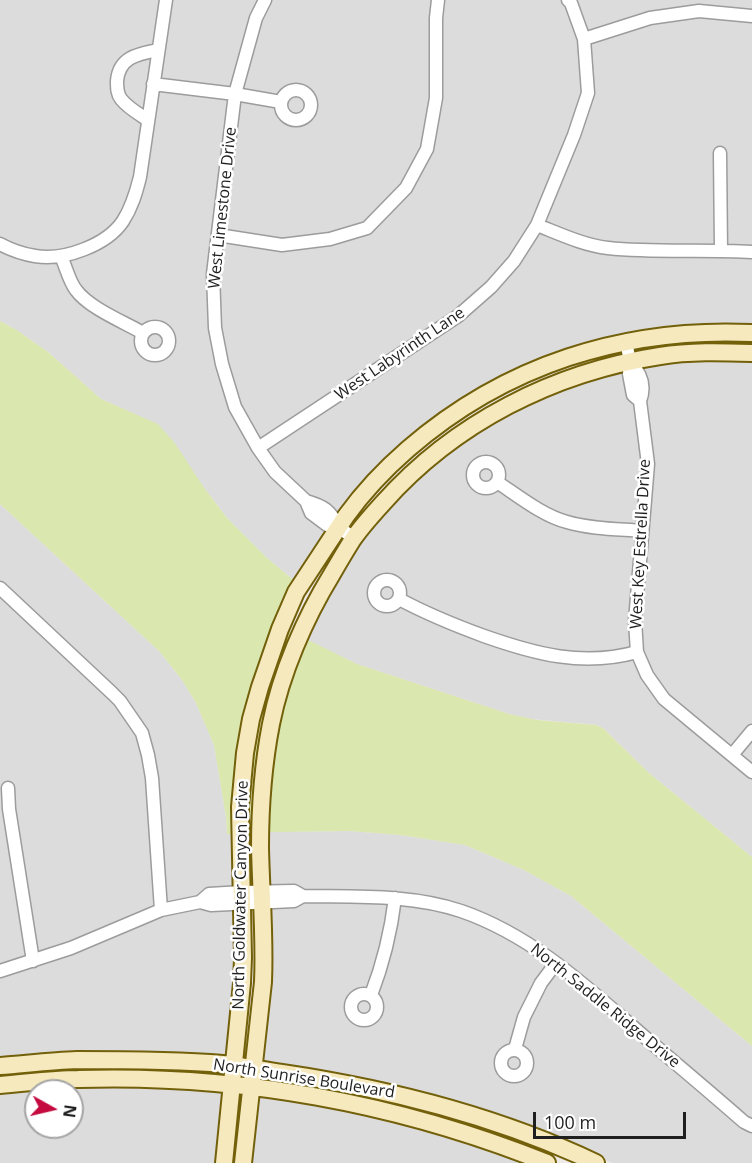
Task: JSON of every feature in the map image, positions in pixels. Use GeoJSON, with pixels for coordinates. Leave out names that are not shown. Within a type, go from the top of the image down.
{"type":"FeatureCollection","features":[{"type":"Feature","properties":{"kind":"street"},"geometry":{"type":"LineString","coordinates":[[0,244],[37,257],[62,256],[92,246],[108,237],[122,222],[135,200],[138,189],[166,0]]}},
{"type":"Feature","properties":{"kind":"street","name":"West Limestone Drive"},"geometry":{"type":"LineString","coordinates":[[265,0],[256,18],[235,94],[213,274],[215,328],[222,364],[235,407],[258,448],[275,472],[306,501],[311,513],[327,525],[338,527],[354,538]]}},
{"type":"Feature","properties":{"kind":"street"},"geometry":{"type":"LineString","coordinates":[[218,235],[282,245],[330,239],[367,228],[406,188],[427,149],[436,98],[438,0]]}},
{"type":"Feature","properties":{"kind":"street","name":"West Labyrinth Lane"},"geometry":{"type":"LineString","coordinates":[[258,448],[458,316],[491,287],[514,261],[537,225],[574,135],[588,93],[584,39],[568,0]]}},
{"type":"Feature","properties":{"kind":"street"},"geometry":{"type":"LineString","coordinates":[[584,39],[650,18],[699,11],[752,16]]}},
{"type":"Feature","properties":{"kind":"street"},"geometry":{"type":"LineString","coordinates":[[148,120],[122,101],[117,92],[118,72],[125,61],[140,53],[158,50]]}},
{"type":"Feature","properties":{"kind":"street"},"geometry":{"type":"LineString","coordinates":[[153,84],[281,102]]}},
{"type":"Feature","properties":{"kind":"street"},"geometry":{"type":"LineString","coordinates":[[720,153],[721,250]]}},
{"type":"Feature","properties":{"kind":"street"},"geometry":{"type":"LineString","coordinates":[[537,225],[575,240],[606,248],[752,252]]}},
{"type":"Feature","properties":{"kind":"street"},"geometry":{"type":"LineString","coordinates":[[62,256],[72,283],[78,292],[95,306],[143,333]]}},
{"type":"Feature","properties":{"kind":"street","name":"North Goldwater Canyon Drive"},"geometry":{"type":"LineString","coordinates":[[224,1163],[242,983],[240,807],[245,753],[260,687],[280,629],[296,592],[338,527],[380,476],[431,431],[484,394],[538,368],[626,341],[696,332],[752,333]]}},
{"type":"Feature","properties":{"kind":"street","name":"West Key Estrella Drive"},"geometry":{"type":"LineString","coordinates":[[626,341],[630,362],[639,371],[643,392],[640,401],[648,464],[635,621],[637,652]]}},
{"type":"Feature","properties":{"kind":"street","name":"North Goldwater Canyon Drive"},"geometry":{"type":"LineString","coordinates":[[243,1163],[264,963],[260,851],[261,807],[265,756],[271,721],[281,686],[303,629],[319,595],[354,538],[389,497],[435,453],[495,412],[546,387],[630,362],[661,356],[722,352],[752,353]]}},
{"type":"Feature","properties":{"kind":"street"},"geometry":{"type":"LineString","coordinates":[[497,482],[534,507],[565,522],[607,529],[642,531]]}},
{"type":"Feature","properties":{"kind":"street"},"geometry":{"type":"LineString","coordinates":[[0,588],[120,701],[142,733],[152,778],[161,910]]}},
{"type":"Feature","properties":{"kind":"street"},"geometry":{"type":"LineString","coordinates":[[399,599],[443,621],[517,647],[552,656],[619,657],[637,652],[647,675],[664,699],[752,772]]}},
{"type":"Feature","properties":{"kind":"street"},"geometry":{"type":"LineString","coordinates":[[732,755],[752,730]]}},
{"type":"Feature","properties":{"kind":"street"},"geometry":{"type":"LineString","coordinates":[[8,788],[9,809],[33,961]]}},
{"type":"Feature","properties":{"kind":"street","name":"North Saddle Ridge Drive"},"geometry":{"type":"LineString","coordinates":[[0,971],[71,948],[161,910],[200,902],[208,894],[262,897],[294,891],[303,896],[395,898],[418,901],[460,910],[494,924],[529,943],[600,998],[744,1122],[752,1126]]}},
{"type":"Feature","properties":{"kind":"street"},"geometry":{"type":"LineString","coordinates":[[371,995],[387,943],[395,898]]}},
{"type":"Feature","properties":{"kind":"street"},"geometry":{"type":"LineString","coordinates":[[515,1050],[524,1017],[541,982],[556,963]]}},
{"type":"Feature","properties":{"kind":"street","name":"North Sunrise Boulevard"},"geometry":{"type":"LineString","coordinates":[[0,1066],[75,1060],[187,1062],[233,1076]]}},
{"type":"Feature","properties":{"kind":"street","name":"North Sunrise Boulevard"},"geometry":{"type":"LineString","coordinates":[[0,1084],[77,1078],[159,1079],[233,1076],[342,1082],[411,1097],[489,1121],[548,1142],[596,1163]]}},
{"type":"Feature","properties":{"kind":"street","name":"North Sunrise Boulevard"},"geometry":{"type":"LineString","coordinates":[[252,1078],[315,1096],[401,1115],[482,1139],[547,1163]]}},
{"type":"Feature","properties":{"kind":"shaded area"},"geometry":{"type":"Polygon","coordinates":[[[0,0],[752,0],[752,329],[602,344],[437,421],[297,583],[267,558],[227,518],[205,489],[124,409],[101,399],[48,352],[0,321],[0,0]]]}},
{"type":"Feature","properties":{"kind":"shaded area"},"geometry":{"type":"Polygon","coordinates":[[[677,360],[752,360],[752,857],[649,773],[603,728],[597,725],[531,719],[509,714],[357,664],[305,639],[337,574],[371,526],[401,492],[450,449],[500,416],[551,392],[611,374],[677,360]]]}},
{"type":"Feature","properties":{"kind":"shaded area"},"geometry":{"type":"Polygon","coordinates":[[[0,504],[160,652],[182,680],[196,703],[214,745],[227,834],[238,835],[232,1042],[227,1053],[220,1057],[0,1060],[0,504]]]}},
{"type":"Feature","properties":{"kind":"shaded area"},"geometry":{"type":"Polygon","coordinates":[[[351,831],[400,835],[465,845],[524,870],[571,896],[752,1046],[752,1163],[612,1163],[582,1148],[264,1060],[262,1054],[266,832],[351,831]]]}},
{"type":"Feature","properties":{"kind":"shaded area"},"geometry":{"type":"Polygon","coordinates":[[[84,1086],[151,1086],[275,1096],[370,1113],[456,1137],[530,1163],[0,1163],[0,1092],[24,1090],[24,1139],[84,1139],[84,1086]]]}},
{"type":"Feature","properties":{"kind":"green space"},"geometry":{"type":"Polygon","coordinates":[[[0,321],[48,352],[101,399],[158,424],[174,442],[227,518],[267,558],[297,583],[278,625],[357,664],[509,714],[537,720],[596,725],[603,728],[649,773],[752,857],[752,1046],[571,896],[524,870],[465,845],[400,835],[351,831],[227,834],[214,745],[196,703],[182,680],[160,652],[0,504],[0,321]]]}}]}
